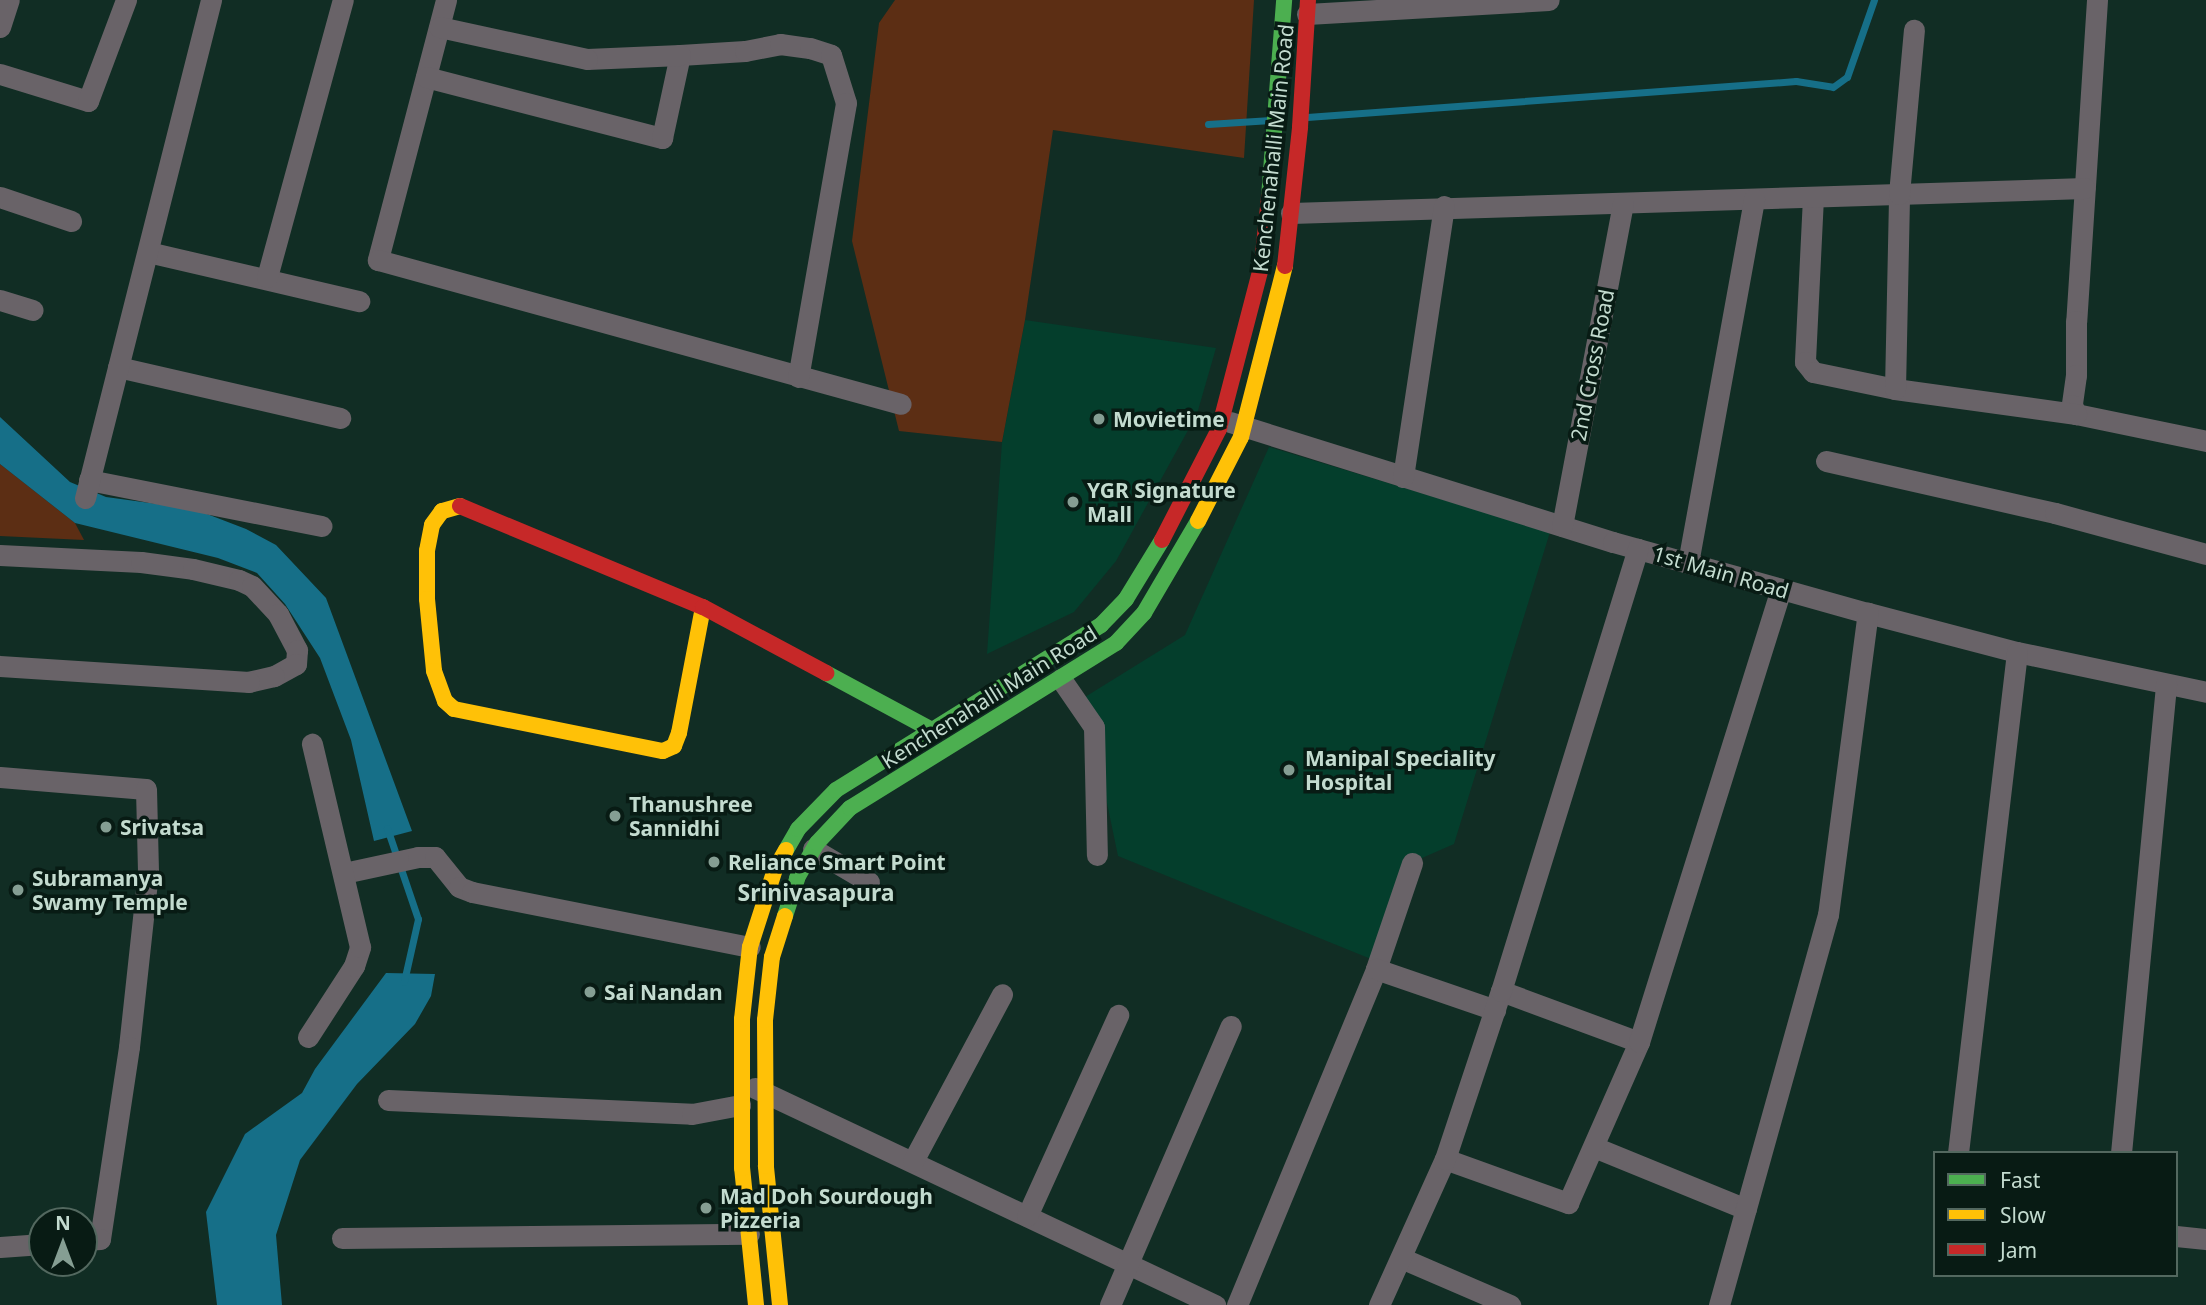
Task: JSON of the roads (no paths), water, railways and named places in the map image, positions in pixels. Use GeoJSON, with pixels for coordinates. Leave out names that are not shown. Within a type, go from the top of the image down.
{"type":"FeatureCollection","features":[{"type":"Feature","properties":{"kind":"main road","name":"Kenchenahalli Main Road"},"geometry":{"type":"LineString","coordinates":[[756,1305],[740,1094],[744,985],[750,947],[775,869],[798,829],[835,790],[1101,625],[1126,599],[1154,555],[1222,419],[1262,264],[1277,126],[1284,0]]}},
{"type":"Feature","properties":{"kind":"main road","name":"Kenchenahalli Main Road"},"geometry":{"type":"LineString","coordinates":[[780,1305],[766,1166],[765,1020],[772,957],[797,878],[813,849],[833,824],[870,794],[1116,643],[1144,613],[1174,566],[1244,427],[1285,268],[1308,7]]}},
{"type":"Feature","properties":{"kind":"main road"},"geometry":{"type":"LineString","coordinates":[[703,607],[679,733],[674,746],[663,751],[454,709],[445,701],[434,671],[427,599],[427,551],[432,524],[442,511],[459,506],[473,509],[703,607],[932,730]]}},
{"type":"Feature","properties":{"kind":"street"},"geometry":{"type":"LineString","coordinates":[[0,27],[9,0]]}},
{"type":"Feature","properties":{"kind":"street"},"geometry":{"type":"LineString","coordinates":[[0,74],[88,101],[126,0]]}},
{"type":"Feature","properties":{"kind":"street"},"geometry":{"type":"LineString","coordinates":[[211,0],[87,489],[322,526]]}},
{"type":"Feature","properties":{"kind":"street"},"geometry":{"type":"LineString","coordinates":[[267,277],[343,0]]}},
{"type":"Feature","properties":{"kind":"street"},"geometry":{"type":"LineString","coordinates":[[446,0],[378,260],[901,404]]}},
{"type":"Feature","properties":{"kind":"street"},"geometry":{"type":"LineString","coordinates":[[1308,7],[1549,0]]}},
{"type":"Feature","properties":{"kind":"street"},"geometry":{"type":"LineString","coordinates":[[2076,414],[2072,405],[2076,375],[2097,0]]}},
{"type":"Feature","properties":{"kind":"street"},"geometry":{"type":"LineString","coordinates":[[439,27],[587,59],[745,51],[780,44],[810,48],[831,55],[846,103],[798,377]]}},
{"type":"Feature","properties":{"kind":"street"},"geometry":{"type":"LineString","coordinates":[[1895,389],[1899,194],[1914,30]]}},
{"type":"Feature","properties":{"kind":"street"},"geometry":{"type":"LineString","coordinates":[[426,77],[662,138],[680,55]]}},
{"type":"Feature","properties":{"kind":"street"},"geometry":{"type":"LineString","coordinates":[[1291,214],[1444,206],[1623,204],[2085,188]]}},
{"type":"Feature","properties":{"kind":"street"},"geometry":{"type":"LineString","coordinates":[[0,197],[71,221]]}},
{"type":"Feature","properties":{"kind":"street"},"geometry":{"type":"LineString","coordinates":[[1814,197],[1805,362],[1813,372],[1895,389],[2076,414],[2206,441]]}},
{"type":"Feature","properties":{"kind":"street"},"geometry":{"type":"LineString","coordinates":[[1688,563],[1754,199]]}},
{"type":"Feature","properties":{"kind":"street","name":"2nd Cross Road"},"geometry":{"type":"LineString","coordinates":[[1562,526],[1623,204]]}},
{"type":"Feature","properties":{"kind":"street"},"geometry":{"type":"LineString","coordinates":[[1403,477],[1444,206]]}},
{"type":"Feature","properties":{"kind":"street"},"geometry":{"type":"LineString","coordinates":[[148,252],[267,277],[359,301]]}},
{"type":"Feature","properties":{"kind":"street"},"geometry":{"type":"LineString","coordinates":[[0,300],[32,310]]}},
{"type":"Feature","properties":{"kind":"street"},"geometry":{"type":"LineString","coordinates":[[118,367],[340,418]]}},
{"type":"Feature","properties":{"kind":"street","name":"1st Main Road"},"geometry":{"type":"LineString","coordinates":[[1222,419],[1562,526],[1781,589],[2017,652],[2206,692]]}},
{"type":"Feature","properties":{"kind":"street"},"geometry":{"type":"LineString","coordinates":[[1826,461],[2054,513],[2206,554]]}},
{"type":"Feature","properties":{"kind":"street"},"geometry":{"type":"LineString","coordinates":[[1379,1305],[1445,1159],[1498,1000],[1638,549]]}},
{"type":"Feature","properties":{"kind":"street"},"geometry":{"type":"LineString","coordinates":[[0,555],[141,562],[193,569],[239,580],[252,586],[278,614],[297,650],[296,664],[274,676],[249,682],[0,666]]}},
{"type":"Feature","properties":{"kind":"street"},"geometry":{"type":"LineString","coordinates":[[1445,1159],[1568,1203],[1639,1042],[1781,589]]}},
{"type":"Feature","properties":{"kind":"street"},"geometry":{"type":"LineString","coordinates":[[1719,1305],[1828,915],[1868,613]]}},
{"type":"Feature","properties":{"kind":"street"},"geometry":{"type":"LineString","coordinates":[[1958,1151],[2017,652]]}},
{"type":"Feature","properties":{"kind":"street"},"geometry":{"type":"LineString","coordinates":[[1061,678],[1094,727],[1097,855]]}},
{"type":"Feature","properties":{"kind":"street"},"geometry":{"type":"LineString","coordinates":[[2121,1151],[2166,684]]}},
{"type":"Feature","properties":{"kind":"street"},"geometry":{"type":"LineString","coordinates":[[308,1037],[354,966],[360,947],[312,744]]}},
{"type":"Feature","properties":{"kind":"street"},"geometry":{"type":"LineString","coordinates":[[0,777],[146,789],[148,872],[129,1047],[98,1239]]}},
{"type":"Feature","properties":{"kind":"street"},"geometry":{"type":"LineString","coordinates":[[813,849],[869,881]]}},
{"type":"Feature","properties":{"kind":"street"},"geometry":{"type":"LineString","coordinates":[[344,873],[418,857],[435,857],[459,887],[472,892],[750,947]]}},
{"type":"Feature","properties":{"kind":"street"},"geometry":{"type":"LineString","coordinates":[[1237,1305],[1376,969],[1412,863]]}},
{"type":"Feature","properties":{"kind":"street"},"geometry":{"type":"LineString","coordinates":[[1376,969],[1498,1000],[1639,1042]]}},
{"type":"Feature","properties":{"kind":"street"},"geometry":{"type":"LineString","coordinates":[[913,1161],[1002,994]]}},
{"type":"Feature","properties":{"kind":"street"},"geometry":{"type":"LineString","coordinates":[[1027,1216],[1118,1015]]}},
{"type":"Feature","properties":{"kind":"street"},"geometry":{"type":"LineString","coordinates":[[1110,1305],[1231,1026]]}},
{"type":"Feature","properties":{"kind":"street"},"geometry":{"type":"LineString","coordinates":[[388,1100],[692,1114],[740,1094],[764,1091],[1215,1305]]}},
{"type":"Feature","properties":{"kind":"street"},"geometry":{"type":"LineString","coordinates":[[1594,1147],[1746,1209]]}},
{"type":"Feature","properties":{"kind":"street"},"geometry":{"type":"LineString","coordinates":[[342,1237],[749,1234]]}},
{"type":"Feature","properties":{"kind":"street"},"geometry":{"type":"LineString","coordinates":[[2178,1236],[2206,1239]]}},
{"type":"Feature","properties":{"kind":"street"},"geometry":{"type":"LineString","coordinates":[[0,1247],[28,1245]]}},
{"type":"Feature","properties":{"kind":"street"},"geometry":{"type":"LineString","coordinates":[[1401,1258],[1510,1305]]}},
{"type":"Feature","properties":{"kind":"water"},"geometry":{"type":"Polygon","coordinates":[[[0,417],[70,482],[106,497],[194,509],[246,529],[276,545],[326,598],[412,831],[374,841],[351,740],[320,658],[285,604],[257,573],[218,558],[75,523],[0,464],[0,417]]]}},
{"type":"Feature","properties":{"kind":"water"},"geometry":{"type":"Polygon","coordinates":[[[386,973],[435,974],[431,996],[415,1024],[357,1084],[300,1160],[276,1235],[282,1305],[217,1305],[206,1212],[245,1134],[302,1093],[315,1069],[386,973]]]}},
{"type":"Feature","properties":{"kind":"waterway"},"geometry":{"type":"LineString","coordinates":[[1307,117],[1796,81],[1833,87],[1847,77],[1874,0]]}},
{"type":"Feature","properties":{"kind":"waterway"},"geometry":{"type":"LineString","coordinates":[[1208,124],[1271,120]]}},
{"type":"Feature","properties":{"kind":"waterway"},"geometry":{"type":"LineString","coordinates":[[387,828],[418,919],[404,981]]}},
{"type":"Feature","properties":{"kind":"place","name":"Movietime"},"geometry":{"type":"Point","coordinates":[1099,419]}},
{"type":"Feature","properties":{"kind":"place","name":"YGR Signature Mall"},"geometry":{"type":"Point","coordinates":[1073,502]}},
{"type":"Feature","properties":{"kind":"place","name":"Manipal Speciality Hospital"},"geometry":{"type":"Point","coordinates":[1289,770]}},
{"type":"Feature","properties":{"kind":"place","name":"Thanushree Sannidhi"},"geometry":{"type":"Point","coordinates":[615,816]}},
{"type":"Feature","properties":{"kind":"place","name":"Srivatsa"},"geometry":{"type":"Point","coordinates":[106,827]}},
{"type":"Feature","properties":{"kind":"place","name":"Reliance Smart Point"},"geometry":{"type":"Point","coordinates":[714,862]}},
{"type":"Feature","properties":{"kind":"place","name":"Subramanya Swamy Temple"},"geometry":{"type":"Point","coordinates":[18,890]}},
{"type":"Feature","properties":{"kind":"place","name":"Sai Nandan"},"geometry":{"type":"Point","coordinates":[590,992]}},
{"type":"Feature","properties":{"kind":"place","name":"Mad Doh Sourdough Pizzeria"},"geometry":{"type":"Point","coordinates":[706,1208]}},
{"type":"Feature","properties":{"kind":"district","name":"Srinivasapura"},"geometry":{"type":"Point","coordinates":[816,892]}}]}
